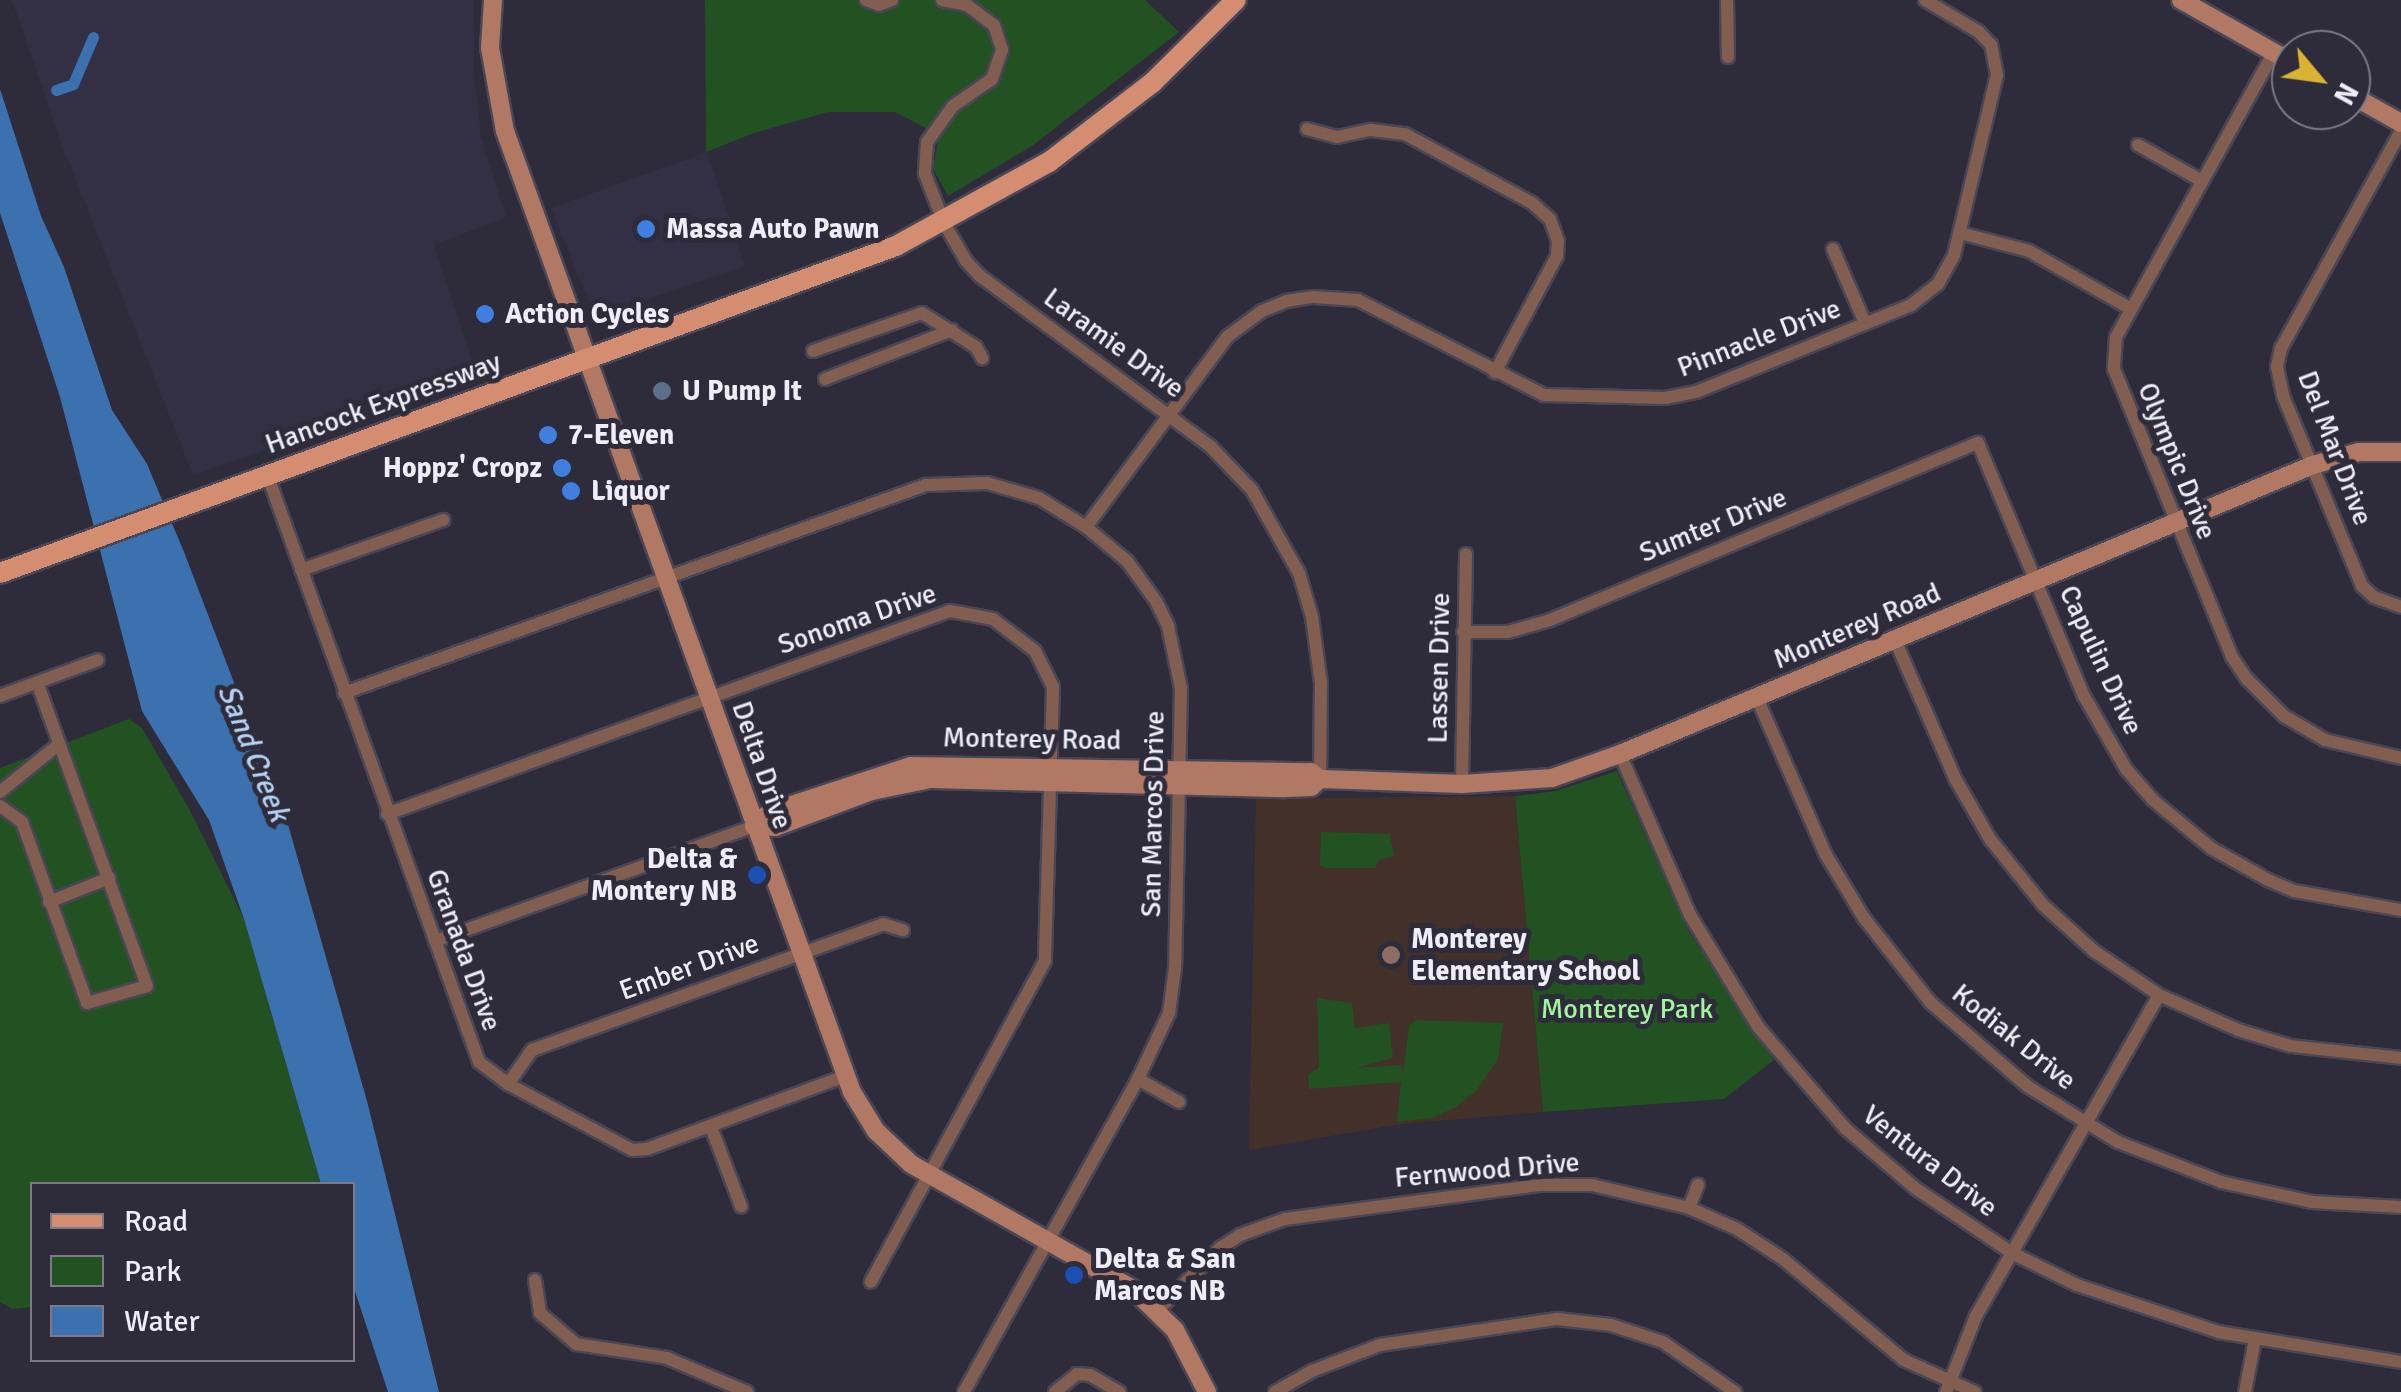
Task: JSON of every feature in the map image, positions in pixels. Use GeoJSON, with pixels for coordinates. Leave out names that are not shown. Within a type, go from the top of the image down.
{"type":"FeatureCollection","features":[{"type":"Feature","properties":{"kind":"main road","name":"Hancock Expressway"},"geometry":{"type":"LineString","coordinates":[[0,572],[846,265],[944,223],[1049,162],[1100,124],[1152,83],[1236,0]]}},
{"type":"Feature","properties":{"kind":"street","name":"Delta Drive"},"geometry":{"type":"LineString","coordinates":[[493,0],[490,48],[499,112],[845,1076],[876,1131],[892,1150],[1133,1289],[1158,1310],[1187,1350],[1206,1392]]}},
{"type":"Feature","properties":{"kind":"street"},"geometry":{"type":"LineString","coordinates":[[866,0],[879,5],[892,0]]}},
{"type":"Feature","properties":{"kind":"street","name":"Laramie Drive"},"geometry":{"type":"LineString","coordinates":[[942,0],[967,5],[994,26],[1002,50],[992,79],[952,106],[927,142],[925,174],[944,223],[966,262],[980,276],[1168,412],[1210,446],[1252,490],[1299,573],[1320,669],[1320,780]]}},
{"type":"Feature","properties":{"kind":"street"},"geometry":{"type":"LineString","coordinates":[[1728,0],[1728,57]]}},
{"type":"Feature","properties":{"kind":"street","name":"Pinnacle Drive"},"geometry":{"type":"LineString","coordinates":[[1086,527],[1168,412],[1235,330],[1262,311],[1313,297],[1340,298],[1378,308],[1544,395],[1682,396],[1927,294],[1947,271],[1960,233],[1997,76],[1996,60],[1980,32],[1925,0]]}},
{"type":"Feature","properties":{"kind":"street"},"geometry":{"type":"LineString","coordinates":[[2181,0],[2271,50]]}},
{"type":"Feature","properties":{"kind":"street","name":"Olympic Drive"},"geometry":{"type":"LineString","coordinates":[[2271,57],[2130,309],[2116,337],[2114,369],[2232,657],[2262,696],[2284,716],[2325,740],[2401,758]]}},
{"type":"Feature","properties":{"kind":"street"},"geometry":{"type":"LineString","coordinates":[[2371,106],[2401,123]]}},
{"type":"Feature","properties":{"kind":"street"},"geometry":{"type":"LineString","coordinates":[[1307,129],[1336,137],[1371,130],[1405,134],[1532,203],[1550,219],[1558,241],[1557,256],[1495,372]]}},
{"type":"Feature","properties":{"kind":"street","name":"Del Mar Drive"},"geometry":{"type":"LineString","coordinates":[[2401,131],[2281,348],[2278,382],[2362,586],[2374,598],[2401,607]]}},
{"type":"Feature","properties":{"kind":"street"},"geometry":{"type":"LineString","coordinates":[[2138,145],[2202,181]]}},
{"type":"Feature","properties":{"kind":"street"},"geometry":{"type":"LineString","coordinates":[[1960,233],[2029,251],[2130,309]]}},
{"type":"Feature","properties":{"kind":"street"},"geometry":{"type":"LineString","coordinates":[[1834,249],[1864,323]]}},
{"type":"Feature","properties":{"kind":"street"},"geometry":{"type":"LineString","coordinates":[[813,350],[922,312],[976,347],[982,358]]}},
{"type":"Feature","properties":{"kind":"street"},"geometry":{"type":"LineString","coordinates":[[825,379],[952,330]]}},
{"type":"Feature","properties":{"kind":"street","name":"Capulin Drive"},"geometry":{"type":"LineString","coordinates":[[1978,443],[2106,737],[2126,769],[2178,824],[2238,864],[2294,891],[2401,910]]}},
{"type":"Feature","properties":{"kind":"street","name":"Sumter Drive"},"geometry":{"type":"LineString","coordinates":[[1463,632],[1508,632],[1538,624],[1978,443]]}},
{"type":"Feature","properties":{"kind":"street","name":"Monterey Road"},"geometry":{"type":"LineString","coordinates":[[435,941],[754,826],[775,827],[904,782],[1050,774],[1298,788],[1310,787],[1320,780],[1462,784],[1552,778],[1757,698],[2313,466],[2359,452],[2401,452]]}},
{"type":"Feature","properties":{"kind":"street","name":"Granada Drive"},"geometry":{"type":"LineString","coordinates":[[267,474],[479,1062],[508,1084],[632,1150],[647,1149],[845,1076]]}},
{"type":"Feature","properties":{"kind":"street","name":"San Marcos Drive"},"geometry":{"type":"LineString","coordinates":[[344,692],[926,485],[988,484],[1039,498],[1086,527],[1143,580],[1168,626],[1181,688],[1172,994],[1162,1034],[964,1392]]}},
{"type":"Feature","properties":{"kind":"street"},"geometry":{"type":"LineString","coordinates":[[301,570],[443,520]]}},
{"type":"Feature","properties":{"kind":"street","name":"Lassen Drive"},"geometry":{"type":"LineString","coordinates":[[1462,784],[1466,554]]}},
{"type":"Feature","properties":{"kind":"street","name":"Sonoma Drive"},"geometry":{"type":"LineString","coordinates":[[387,814],[950,611],[980,614],[1023,640],[1050,675],[1045,961],[871,1282]]}},
{"type":"Feature","properties":{"kind":"street"},"geometry":{"type":"LineString","coordinates":[[1895,640],[1956,780],[2012,870],[2082,941],[2159,995],[2228,1026],[2291,1046],[2401,1058]]}},
{"type":"Feature","properties":{"kind":"street"},"geometry":{"type":"LineString","coordinates":[[0,696],[98,660]]}},
{"type":"Feature","properties":{"kind":"street"},"geometry":{"type":"LineString","coordinates":[[0,806],[22,822],[87,1003],[147,986],[37,682]]}},
{"type":"Feature","properties":{"kind":"street","name":"Kodiak Drive"},"geometry":{"type":"LineString","coordinates":[[1757,698],[1826,855],[1884,947],[1968,1038],[2027,1086],[2086,1124],[2148,1155],[2221,1182],[2312,1202],[2401,1207]]}},
{"type":"Feature","properties":{"kind":"street"},"geometry":{"type":"LineString","coordinates":[[0,792],[59,744]]}},
{"type":"Feature","properties":{"kind":"street","name":"Ventura Drive"},"geometry":{"type":"LineString","coordinates":[[1620,754],[1690,915],[1720,970],[1782,1058],[1879,1159],[1950,1214],[2012,1253],[2076,1285],[2181,1321],[2255,1339],[2401,1362]]}},
{"type":"Feature","properties":{"kind":"street"},"geometry":{"type":"LineString","coordinates":[[49,902],[109,878]]}},
{"type":"Feature","properties":{"kind":"street","name":"Ember Drive"},"geometry":{"type":"LineString","coordinates":[[508,1084],[532,1050],[883,924],[903,930]]}},
{"type":"Feature","properties":{"kind":"street"},"geometry":{"type":"LineString","coordinates":[[1948,1388],[1976,1316],[2159,995]]}},
{"type":"Feature","properties":{"kind":"street"},"geometry":{"type":"LineString","coordinates":[[1138,1079],[1179,1102]]}},
{"type":"Feature","properties":{"kind":"street"},"geometry":{"type":"LineString","coordinates":[[711,1126],[742,1206]]}},
{"type":"Feature","properties":{"kind":"street","name":"Fernwood Drive"},"geometry":{"type":"LineString","coordinates":[[1158,1310],[1220,1248],[1240,1235],[1285,1219],[1567,1184],[1616,1188],[1689,1208],[1761,1244],[1904,1360],[1948,1388],[1975,1392]]}},
{"type":"Feature","properties":{"kind":"street"},"geometry":{"type":"LineString","coordinates":[[1689,1208],[1698,1185]]}},
{"type":"Feature","properties":{"kind":"street"},"geometry":{"type":"LineString","coordinates":[[536,1280],[540,1313],[576,1344],[667,1358],[747,1392]]}},
{"type":"Feature","properties":{"kind":"street"},"geometry":{"type":"LineString","coordinates":[[1274,1392],[1312,1372],[1392,1342],[1556,1319],[1611,1326],[1663,1342],[1735,1392]]}},
{"type":"Feature","properties":{"kind":"street"},"geometry":{"type":"LineString","coordinates":[[2245,1392],[2255,1339]]}},
{"type":"Feature","properties":{"kind":"street"},"geometry":{"type":"LineString","coordinates":[[1054,1392],[1077,1374],[1090,1376],[1120,1392]]}},
{"type":"Feature","properties":{"kind":"shaded area"},"geometry":{"type":"Polygon","coordinates":[[[12,0],[474,0],[474,72],[481,137],[506,217],[434,245],[477,376],[193,475],[63,148],[12,0]]]}},
{"type":"Feature","properties":{"kind":"shaded area","name":"Massa Auto Pawn"},"geometry":{"type":"Polygon","coordinates":[[[707,152],[745,266],[595,317],[551,208],[707,152]]]}},
{"type":"Feature","properties":{"kind":"shaded area","name":"Monterey Elementary School"},"geometry":{"type":"Polygon","coordinates":[[[1515,796],[1543,1112],[1400,1124],[1249,1150],[1256,799],[1515,796]]]}},
{"type":"Feature","properties":{"kind":"green space"},"geometry":{"type":"Polygon","coordinates":[[[705,0],[1145,0],[1179,32],[1032,146],[948,196],[933,169],[939,135],[895,112],[828,112],[754,133],[706,152],[705,0]]]}},
{"type":"Feature","properties":{"kind":"green space"},"geometry":{"type":"Polygon","coordinates":[[[129,719],[142,728],[188,807],[244,919],[320,1182],[30,1182],[30,1307],[13,1309],[0,1302],[0,768],[129,719]]]}},
{"type":"Feature","properties":{"kind":"green space","name":"Monterey Park"},"geometry":{"type":"Polygon","coordinates":[[[1617,771],[1688,930],[1774,1060],[1724,1099],[1543,1112],[1515,796],[1555,791],[1617,771]]]}},
{"type":"Feature","properties":{"kind":"green space"},"geometry":{"type":"Polygon","coordinates":[[[1321,832],[1390,834],[1394,856],[1379,860],[1375,868],[1325,868],[1320,865],[1321,832]]]}},
{"type":"Feature","properties":{"kind":"green space"},"geometry":{"type":"Polygon","coordinates":[[[1317,998],[1352,1003],[1355,1028],[1389,1023],[1393,1058],[1356,1068],[1401,1065],[1403,1073],[1409,1026],[1416,1020],[1503,1023],[1498,1059],[1477,1090],[1456,1107],[1433,1118],[1397,1122],[1401,1082],[1309,1089],[1308,1075],[1319,1067],[1317,998]]]}},
{"type":"Feature","properties":{"kind":"water","name":"Sand Creek"},"geometry":{"type":"Polygon","coordinates":[[[0,89],[41,216],[64,267],[112,410],[147,464],[287,821],[367,1101],[439,1392],[388,1392],[355,1291],[355,1182],[320,1182],[244,919],[209,820],[142,711],[60,397],[0,213],[0,89]]]}},
{"type":"Feature","properties":{"kind":"waterway"},"geometry":{"type":"LineString","coordinates":[[56,90],[73,84],[93,37]]}},
{"type":"Feature","properties":{"kind":"place","name":"Massa Auto Pawn"},"geometry":{"type":"Point","coordinates":[646,229]}},
{"type":"Feature","properties":{"kind":"place","name":"Action Cycles"},"geometry":{"type":"Point","coordinates":[485,314]}},
{"type":"Feature","properties":{"kind":"place","name":"U Pump It"},"geometry":{"type":"Point","coordinates":[662,391]}},
{"type":"Feature","properties":{"kind":"place","name":"7-Eleven"},"geometry":{"type":"Point","coordinates":[548,435]}},
{"type":"Feature","properties":{"kind":"place","name":"Hoppz' Cropz"},"geometry":{"type":"Point","coordinates":[562,468]}},
{"type":"Feature","properties":{"kind":"place","name":"Liquor"},"geometry":{"type":"Point","coordinates":[571,491]}},
{"type":"Feature","properties":{"kind":"place","name":"Delta & Montery NB"},"geometry":{"type":"Point","coordinates":[757,875]}},
{"type":"Feature","properties":{"kind":"place","name":"Monterey Elementary School"},"geometry":{"type":"Point","coordinates":[1391,955]}},
{"type":"Feature","properties":{"kind":"place","name":"Delta & San Marcos NB"},"geometry":{"type":"Point","coordinates":[1074,1275]}}]}
